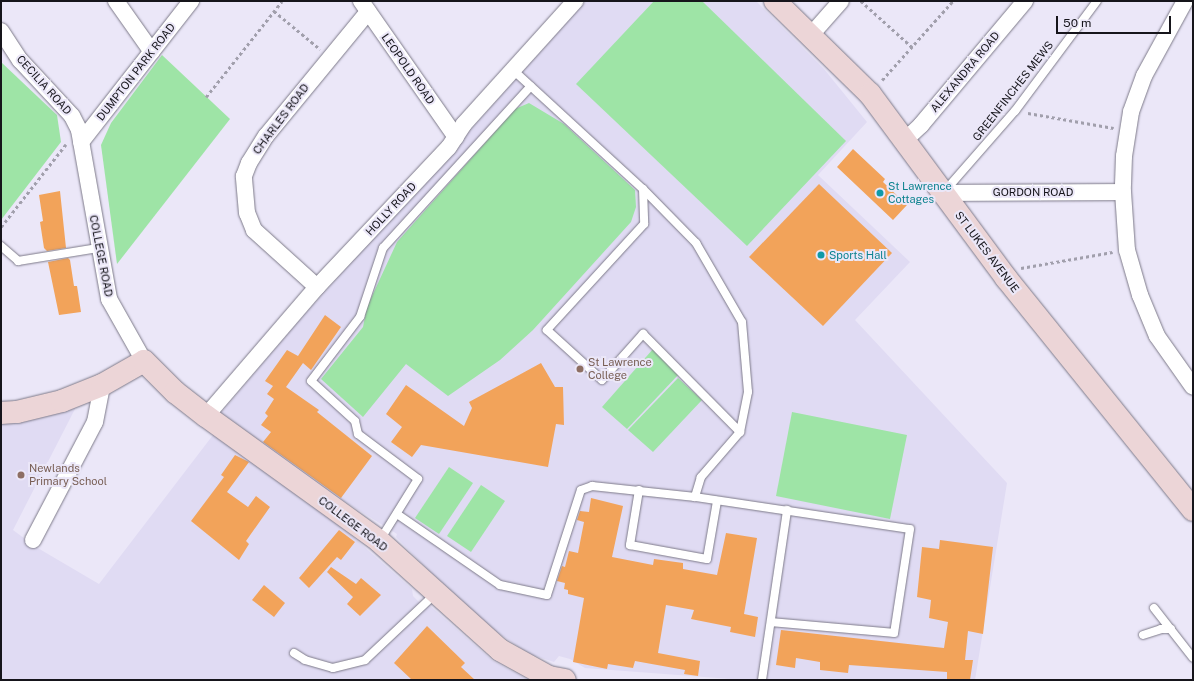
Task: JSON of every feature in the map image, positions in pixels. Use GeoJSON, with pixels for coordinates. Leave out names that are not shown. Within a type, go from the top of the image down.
{"type":"FeatureCollection","features":[{"type":"Feature","properties":{"kind":"street"},"geometry":{"type":"LineString","coordinates":[[116,1],[152,52]]}},
{"type":"Feature","properties":{"kind":"street","name":"DUMPTON PARK ROAD"},"geometry":{"type":"LineString","coordinates":[[82,142],[191,1]]}},
{"type":"Feature","properties":{"kind":"street","name":"HOLLY ROAD"},"geometry":{"type":"LineString","coordinates":[[206,416],[317,287],[449,147],[513,70],[575,1]]}},
{"type":"Feature","properties":{"kind":"street","name":"ST LUKES AVENUE"},"geometry":{"type":"LineString","coordinates":[[775,1],[870,94],[891,120],[903,142],[1006,278],[1193,510]]}},
{"type":"Feature","properties":{"kind":"street"},"geometry":{"type":"LineString","coordinates":[[811,35],[841,1]]}},
{"type":"Feature","properties":{"kind":"street","name":"ALEXANDRA ROAD"},"geometry":{"type":"LineString","coordinates":[[903,142],[921,125],[1025,1]]}},
{"type":"Feature","properties":{"kind":"street"},"geometry":{"type":"LineString","coordinates":[[1185,1],[1144,76],[1131,112],[1124,156],[1123,192],[1127,250],[1140,295],[1157,336],[1193,387]]}},
{"type":"Feature","properties":{"kind":"street","name":"CHARLES ROAD"},"geometry":{"type":"LineString","coordinates":[[317,287],[254,230],[247,213],[244,176],[259,145],[329,57],[364,6]]}},
{"type":"Feature","properties":{"kind":"street","name":"LEOPOLD ROAD"},"geometry":{"type":"LineString","coordinates":[[364,6],[456,137]]}},
{"type":"Feature","properties":{"kind":"street","name":"CECILIA ROAD"},"geometry":{"type":"LineString","coordinates":[[1,31],[20,60],[72,116],[82,142]]}},
{"type":"Feature","properties":{"kind":"street","name":"COLLEGE ROAD"},"geometry":{"type":"LineString","coordinates":[[82,142],[98,248],[109,299],[144,361],[175,392],[206,416],[379,541],[500,650],[548,677],[565,680]]}},
{"type":"Feature","properties":{"kind":"street","name":"GORDON ROAD"},"geometry":{"type":"LineString","coordinates":[[943,193],[1123,192]]}},
{"type":"Feature","properties":{"kind":"street"},"geometry":{"type":"LineString","coordinates":[[1,413],[18,412],[62,401],[102,385],[144,361]]}},
{"type":"Feature","properties":{"kind":"street"},"geometry":{"type":"LineString","coordinates":[[33,540],[95,422],[102,385]]}},
{"type":"Feature","properties":{"kind":"lane","name":"GREENFINCHES MEWS"},"geometry":{"type":"LineString","coordinates":[[943,193],[1015,111],[1097,1]]}},
{"type":"Feature","properties":{"kind":"lane"},"geometry":{"type":"LineString","coordinates":[[513,70],[643,189],[696,243],[742,322],[748,392],[740,432],[701,477],[695,497]]}},
{"type":"Feature","properties":{"kind":"lane"},"geometry":{"type":"LineString","coordinates":[[379,541],[418,479],[358,434],[355,421],[311,381],[360,317],[383,248],[531,86]]}},
{"type":"Feature","properties":{"kind":"lane"},"geometry":{"type":"LineString","coordinates":[[643,189],[644,224],[547,330],[602,380],[643,334],[740,432]]}},
{"type":"Feature","properties":{"kind":"lane"},"geometry":{"type":"LineString","coordinates":[[1,246],[18,261],[98,248]]}},
{"type":"Feature","properties":{"kind":"lane"},"geometry":{"type":"LineString","coordinates":[[397,514],[500,586],[547,595],[581,490],[592,486],[695,497],[910,529],[894,632],[771,622]]}},
{"type":"Feature","properties":{"kind":"lane"},"geometry":{"type":"LineString","coordinates":[[639,490],[630,545],[707,559],[717,501]]}},
{"type":"Feature","properties":{"kind":"lane"},"geometry":{"type":"LineString","coordinates":[[762,680],[787,510]]}},
{"type":"Feature","properties":{"kind":"lane"},"geometry":{"type":"LineString","coordinates":[[294,653],[305,660],[333,668],[365,660],[436,592]]}},
{"type":"Feature","properties":{"kind":"lane"},"geometry":{"type":"LineString","coordinates":[[1154,608],[1193,658]]}},
{"type":"Feature","properties":{"kind":"lane"},"geometry":{"type":"LineString","coordinates":[[1143,635],[1161,629],[1171,629]]}},
{"type":"Feature","properties":{"kind":"path"},"geometry":{"type":"LineString","coordinates":[[206,97],[282,1]]}},
{"type":"Feature","properties":{"kind":"path"},"geometry":{"type":"LineString","coordinates":[[861,1],[912,47]]}},
{"type":"Feature","properties":{"kind":"path"},"geometry":{"type":"LineString","coordinates":[[870,94],[953,1]]}},
{"type":"Feature","properties":{"kind":"path"},"geometry":{"type":"LineString","coordinates":[[274,11],[329,57]]}},
{"type":"Feature","properties":{"kind":"path"},"geometry":{"type":"LineString","coordinates":[[1015,111],[1128,130]]}},
{"type":"Feature","properties":{"kind":"path"},"geometry":{"type":"LineString","coordinates":[[1,227],[66,143],[82,142]]}},
{"type":"Feature","properties":{"kind":"path"},"geometry":{"type":"LineString","coordinates":[[1006,278],[1020,269],[1127,250]]}},
{"type":"Feature","properties":{"kind":"shaded area","name":"St Lawrence College"},"geometry":{"type":"Polygon","coordinates":[[[586,1],[756,1],[824,69],[867,122],[818,175],[910,262],[855,320],[1007,483],[975,680],[744,680],[585,668],[570,659],[559,656],[554,662],[529,654],[494,630],[440,582],[396,537],[397,534],[328,491],[221,413],[296,324],[586,1]]]}},
{"type":"Feature","properties":{"kind":"shaded area"},"geometry":{"type":"Polygon","coordinates":[[[76,407],[13,530],[36,547],[99,584],[213,435],[345,530],[412,589],[413,596],[420,603],[428,604],[493,661],[529,680],[1,680],[1,420],[76,407]]]}},
{"type":"Feature","properties":{"kind":"green space"},"geometry":{"type":"Polygon","coordinates":[[[654,1],[702,1],[846,141],[747,246],[576,84],[654,1]]]}},
{"type":"Feature","properties":{"kind":"green space"},"geometry":{"type":"Polygon","coordinates":[[[162,55],[230,119],[117,264],[101,145],[111,123],[162,55]]]}},
{"type":"Feature","properties":{"kind":"green space"},"geometry":{"type":"Polygon","coordinates":[[[1,62],[57,115],[61,142],[1,220],[1,62]]]}},
{"type":"Feature","properties":{"kind":"green space"},"geometry":{"type":"Polygon","coordinates":[[[529,103],[564,124],[635,190],[636,207],[631,222],[533,330],[500,360],[448,396],[406,364],[363,417],[321,379],[363,327],[367,307],[397,242],[515,109],[529,103]]]}},
{"type":"Feature","properties":{"kind":"green space"},"geometry":{"type":"Polygon","coordinates":[[[653,349],[679,374],[627,429],[602,407],[653,349]]]}},
{"type":"Feature","properties":{"kind":"green space"},"geometry":{"type":"Polygon","coordinates":[[[678,378],[702,400],[653,452],[628,430],[678,378]]]}},
{"type":"Feature","properties":{"kind":"green space"},"geometry":{"type":"Polygon","coordinates":[[[792,412],[907,435],[890,519],[776,496],[792,412]]]}},
{"type":"Feature","properties":{"kind":"green space"},"geometry":{"type":"Polygon","coordinates":[[[449,467],[473,483],[439,534],[415,518],[449,467]]]}},
{"type":"Feature","properties":{"kind":"green space"},"geometry":{"type":"Polygon","coordinates":[[[481,485],[505,501],[471,552],[447,536],[481,485]]]}},
{"type":"Feature","properties":{"kind":"building","name":"St Lawrence Cottages"},"geometry":{"type":"Polygon","coordinates":[[[853,149],[885,179],[883,182],[907,205],[893,220],[837,167],[853,149]]]}},
{"type":"Feature","properties":{"kind":"building","name":"Sports Hall"},"geometry":{"type":"Polygon","coordinates":[[[819,184],[892,253],[823,326],[749,257],[819,184]]]}},
{"type":"Feature","properties":{"kind":"building"},"geometry":{"type":"Polygon","coordinates":[[[60,191],[66,248],[47,251],[44,248],[40,222],[43,221],[39,195],[60,191]]]}},
{"type":"Feature","properties":{"kind":"building"},"geometry":{"type":"Polygon","coordinates":[[[68,258],[70,260],[74,286],[77,286],[81,312],[59,315],[48,262],[68,258]]]}},
{"type":"Feature","properties":{"kind":"building"},"geometry":{"type":"Polygon","coordinates":[[[325,315],[341,327],[311,370],[303,363],[286,387],[319,410],[317,412],[372,456],[341,498],[263,442],[271,432],[261,425],[268,416],[265,413],[274,399],[267,394],[273,386],[265,381],[287,350],[298,356],[325,315]]]}},
{"type":"Feature","properties":{"kind":"building"},"geometry":{"type":"Polygon","coordinates":[[[541,363],[555,387],[563,387],[564,425],[556,424],[548,467],[421,445],[412,457],[391,442],[402,427],[386,414],[406,385],[464,426],[472,408],[469,402],[541,363]]]}},
{"type":"Feature","properties":{"kind":"building"},"geometry":{"type":"Polygon","coordinates":[[[235,455],[249,462],[227,492],[248,507],[256,496],[270,507],[246,541],[249,544],[239,560],[191,521],[224,477],[221,475],[235,455]]]}},
{"type":"Feature","properties":{"kind":"building"},"geometry":{"type":"Polygon","coordinates":[[[591,498],[623,506],[612,557],[653,565],[654,559],[683,563],[683,569],[717,575],[726,533],[757,538],[744,614],[758,617],[755,637],[730,632],[731,627],[691,619],[694,610],[666,605],[658,653],[700,661],[698,676],[684,674],[685,670],[635,661],[633,668],[608,664],[607,669],[573,662],[584,598],[568,594],[568,590],[564,589],[565,583],[557,581],[562,566],[565,567],[569,551],[578,553],[584,522],[577,520],[580,511],[589,512],[591,498]]]}},
{"type":"Feature","properties":{"kind":"building"},"geometry":{"type":"Polygon","coordinates":[[[339,530],[355,542],[341,560],[337,557],[309,588],[299,578],[339,530]]]}},
{"type":"Feature","properties":{"kind":"building"},"geometry":{"type":"Polygon","coordinates":[[[940,540],[993,547],[983,634],[968,631],[965,660],[973,660],[970,680],[947,679],[947,672],[849,665],[848,673],[820,670],[820,662],[796,658],[795,668],[776,665],[781,630],[944,648],[948,622],[929,618],[931,600],[917,597],[922,547],[939,549],[940,540]]]}},
{"type":"Feature","properties":{"kind":"building"},"geometry":{"type":"Polygon","coordinates":[[[331,567],[356,584],[361,578],[381,595],[360,616],[347,604],[353,597],[327,572],[331,567]]]}},
{"type":"Feature","properties":{"kind":"building"},"geometry":{"type":"Polygon","coordinates":[[[264,585],[285,603],[274,617],[252,600],[264,585]]]}},
{"type":"Feature","properties":{"kind":"building"},"geometry":{"type":"Polygon","coordinates":[[[427,626],[465,663],[461,667],[475,680],[412,680],[394,663],[427,626]]]}},
{"type":"Feature","properties":{"kind":"place","name":"St Lawrence Cottages"},"geometry":{"type":"Point","coordinates":[880,193]}},
{"type":"Feature","properties":{"kind":"place","name":"Sports Hall"},"geometry":{"type":"Point","coordinates":[821,255]}},
{"type":"Feature","properties":{"kind":"place","name":"St Lawrence College"},"geometry":{"type":"Point","coordinates":[580,369]}},
{"type":"Feature","properties":{"kind":"place","name":"Newlands Primary School"},"geometry":{"type":"Point","coordinates":[21,475]}}]}
